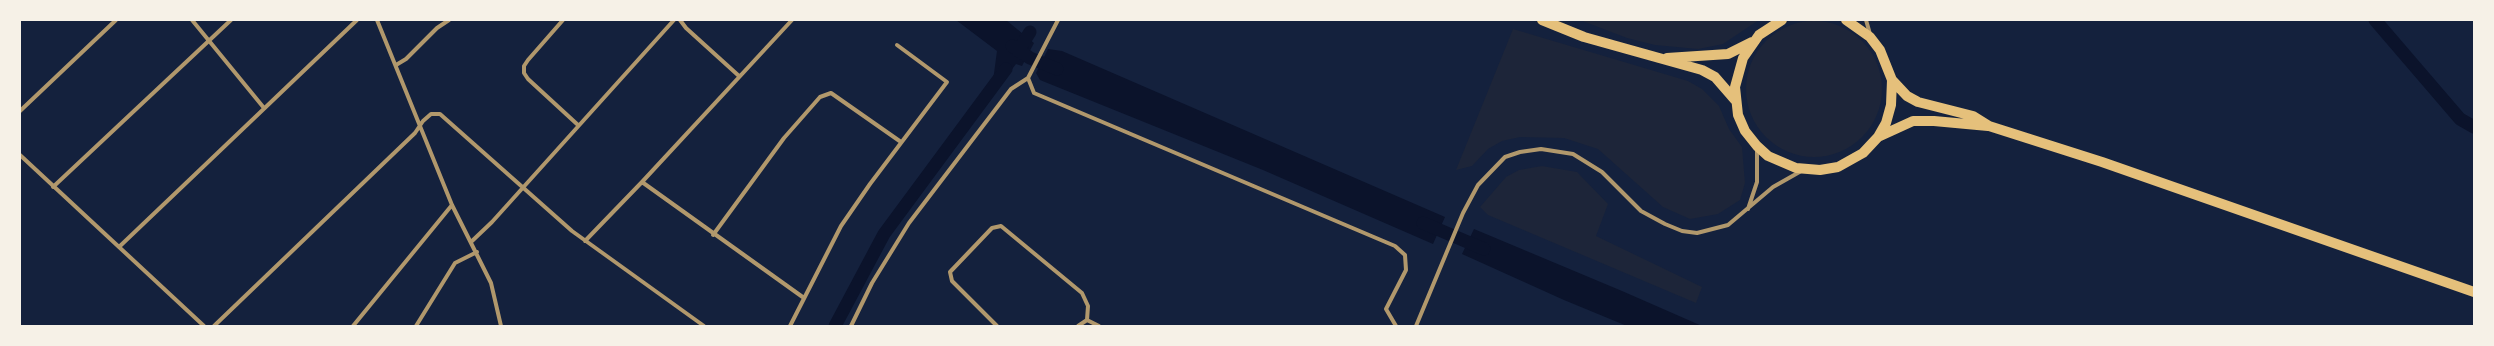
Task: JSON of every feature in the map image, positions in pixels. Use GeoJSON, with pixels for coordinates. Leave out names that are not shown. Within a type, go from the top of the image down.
{"type":"FeatureCollection","features":[{"type":"Feature","properties":{"kind":"main road"},"geometry":{"type":"LineString","coordinates":[[1542,20],[1584,37],[1663,58],[1716,77],[1735,100],[1745,131],[1757,146],[1782,164],[1804,170],[1820,170],[1848,162],[1863,153],[1878,137],[1886,123],[1891,105],[1892,80]]}},
{"type":"Feature","properties":{"kind":"main road"},"geometry":{"type":"LineString","coordinates":[[1663,58],[1728,54],[1753,41],[1771,26],[1782,20]]}},
{"type":"Feature","properties":{"kind":"main road"},"geometry":{"type":"LineString","coordinates":[[1846,20],[1870,37],[1880,50],[1892,80],[1907,96],[1918,102],[1973,116],[1989,126]]}},
{"type":"Feature","properties":{"kind":"main road"},"geometry":{"type":"LineString","coordinates":[[1735,100],[1738,71],[1742,58],[1753,41]]}},
{"type":"Feature","properties":{"kind":"main road"},"geometry":{"type":"LineString","coordinates":[[1878,137],[1912,121],[1934,120],[1989,126],[2102,162],[2474,292]]}},
{"type":"Feature","properties":{"kind":"street"},"geometry":{"type":"LineString","coordinates":[[20,110],[116,20]]}},
{"type":"Feature","properties":{"kind":"street"},"geometry":{"type":"LineString","coordinates":[[192,20],[264,108]]}},
{"type":"Feature","properties":{"kind":"street"},"geometry":{"type":"LineString","coordinates":[[53,186],[231,20]]}},
{"type":"Feature","properties":{"kind":"street"},"geometry":{"type":"LineString","coordinates":[[119,247],[357,20]]}},
{"type":"Feature","properties":{"kind":"street"},"geometry":{"type":"LineString","coordinates":[[377,20],[452,205],[477,252],[490,283],[501,326]]}},
{"type":"Feature","properties":{"kind":"street"},"geometry":{"type":"LineString","coordinates":[[396,65],[406,59],[436,28],[449,20]]}},
{"type":"Feature","properties":{"kind":"street"},"geometry":{"type":"LineString","coordinates":[[563,20],[528,60],[524,66],[524,73],[528,79],[578,125]]}},
{"type":"Feature","properties":{"kind":"street"},"geometry":{"type":"LineString","coordinates":[[471,242],[523,188],[578,125],[674,20]]}},
{"type":"Feature","properties":{"kind":"street"},"geometry":{"type":"LineString","coordinates":[[680,20],[686,28],[739,76]]}},
{"type":"Feature","properties":{"kind":"street"},"geometry":{"type":"LineString","coordinates":[[585,241],[642,182],[792,20]]}},
{"type":"Feature","properties":{"kind":"street"},"geometry":{"type":"LineString","coordinates":[[851,326],[872,283],[909,223],[1012,89],[1028,78],[1058,20]]}},
{"type":"Feature","properties":{"kind":"street"},"geometry":{"type":"LineString","coordinates":[[1866,20],[1870,37]]}},
{"type":"Feature","properties":{"kind":"street"},"geometry":{"type":"LineString","coordinates":[[790,326],[841,226],[901,142],[947,82],[897,45]]}},
{"type":"Feature","properties":{"kind":"street"},"geometry":{"type":"LineString","coordinates":[[1028,78],[1034,94],[1396,246],[1405,255],[1406,270],[1386,309],[1396,326]]}},
{"type":"Feature","properties":{"kind":"street"},"geometry":{"type":"LineString","coordinates":[[713,235],[784,138],[820,97],[831,93],[901,142]]}},
{"type":"Feature","properties":{"kind":"street"},"geometry":{"type":"LineString","coordinates":[[214,326],[415,133],[419,125],[431,114],[440,114],[572,231],[704,326]]}},
{"type":"Feature","properties":{"kind":"street"},"geometry":{"type":"LineString","coordinates":[[1747,211],[1757,182],[1757,146]]}},
{"type":"Feature","properties":{"kind":"street"},"geometry":{"type":"LineString","coordinates":[[1416,326],[1464,213],[1478,185],[1505,157],[1520,152],[1541,149],[1573,154],[1588,161],[1602,172],[1641,212],[1682,231],[1697,233],[1714,230],[1728,225],[1747,211],[1774,187],[1804,170]]}},
{"type":"Feature","properties":{"kind":"street"},"geometry":{"type":"LineString","coordinates":[[20,163],[22,157],[204,326]]}},
{"type":"Feature","properties":{"kind":"street"},"geometry":{"type":"LineString","coordinates":[[642,182],[713,235],[804,298]]}},
{"type":"Feature","properties":{"kind":"street"},"geometry":{"type":"LineString","coordinates":[[353,326],[452,205]]}},
{"type":"Feature","properties":{"kind":"street"},"geometry":{"type":"LineString","coordinates":[[997,326],[952,281],[950,272],[992,228],[1001,226],[1082,293],[1088,306],[1087,320]]}},
{"type":"Feature","properties":{"kind":"street"},"geometry":{"type":"LineString","coordinates":[[416,326],[455,263],[477,252]]}},
{"type":"Feature","properties":{"kind":"street"},"geometry":{"type":"LineString","coordinates":[[1078,326],[1087,320]]}},
{"type":"Feature","properties":{"kind":"street"},"geometry":{"type":"LineString","coordinates":[[1087,320],[1099,326]]}},
{"type":"Feature","properties":{"kind":"shaded area"},"geometry":{"type":"Polygon","coordinates":[[[956,20],[1006,20],[1034,43],[1022,66],[1016,64],[1003,81],[995,83],[993,81],[997,51],[956,20]]]}},
{"type":"Feature","properties":{"kind":"shaded area"},"geometry":{"type":"Polygon","coordinates":[[[1580,20],[1759,20],[1723,44],[1698,49],[1655,45],[1627,38],[1580,20]]]}},
{"type":"Feature","properties":{"kind":"shaded area"},"geometry":{"type":"Polygon","coordinates":[[[1814,21],[1834,24],[1846,29],[1862,41],[1874,57],[1879,69],[1882,89],[1879,109],[1874,121],[1862,137],[1846,149],[1834,154],[1814,157],[1794,154],[1782,149],[1766,137],[1754,121],[1749,109],[1746,89],[1749,69],[1754,57],[1766,41],[1782,29],[1794,24],[1814,21]]]}},
{"type":"Feature","properties":{"kind":"shaded area"},"geometry":{"type":"Polygon","coordinates":[[[1513,29],[1688,81],[1702,89],[1719,106],[1729,129],[1742,147],[1745,183],[1740,200],[1718,214],[1690,219],[1663,207],[1598,149],[1564,138],[1520,137],[1502,141],[1488,149],[1472,166],[1456,170],[1513,29]]]}},
{"type":"Feature","properties":{"kind":"shaded area"},"geometry":{"type":"Polygon","coordinates":[[[1048,49],[1062,51],[1445,217],[1433,244],[1263,170],[1040,80],[1036,73],[1048,49]]]}},
{"type":"Feature","properties":{"kind":"shaded area"},"geometry":{"type":"Polygon","coordinates":[[[1542,166],[1577,172],[1608,204],[1596,236],[1702,287],[1696,303],[1488,215],[1480,207],[1506,177],[1519,170],[1542,166]]]}},
{"type":"Feature","properties":{"kind":"shaded area"},"geometry":{"type":"Polygon","coordinates":[[[1474,229],[1702,326],[1627,326],[1564,300],[1462,254],[1474,229]]]}},
{"type":"Feature","properties":{"kind":"waterway"},"geometry":{"type":"LineString","coordinates":[[2375,20],[2460,119],[2474,127]]}},
{"type":"Feature","properties":{"kind":"waterway"},"geometry":{"type":"LineString","coordinates":[[1018,51],[1030,32]]}},
{"type":"Feature","properties":{"kind":"waterway"},"geometry":{"type":"LineString","coordinates":[[1012,46],[1030,58],[1057,69]]}},
{"type":"Feature","properties":{"kind":"waterway"},"geometry":{"type":"LineString","coordinates":[[835,326],[884,234],[1006,69]]}},
{"type":"Feature","properties":{"kind":"waterway"},"geometry":{"type":"LineString","coordinates":[[1423,223],[1484,249]]}}]}
